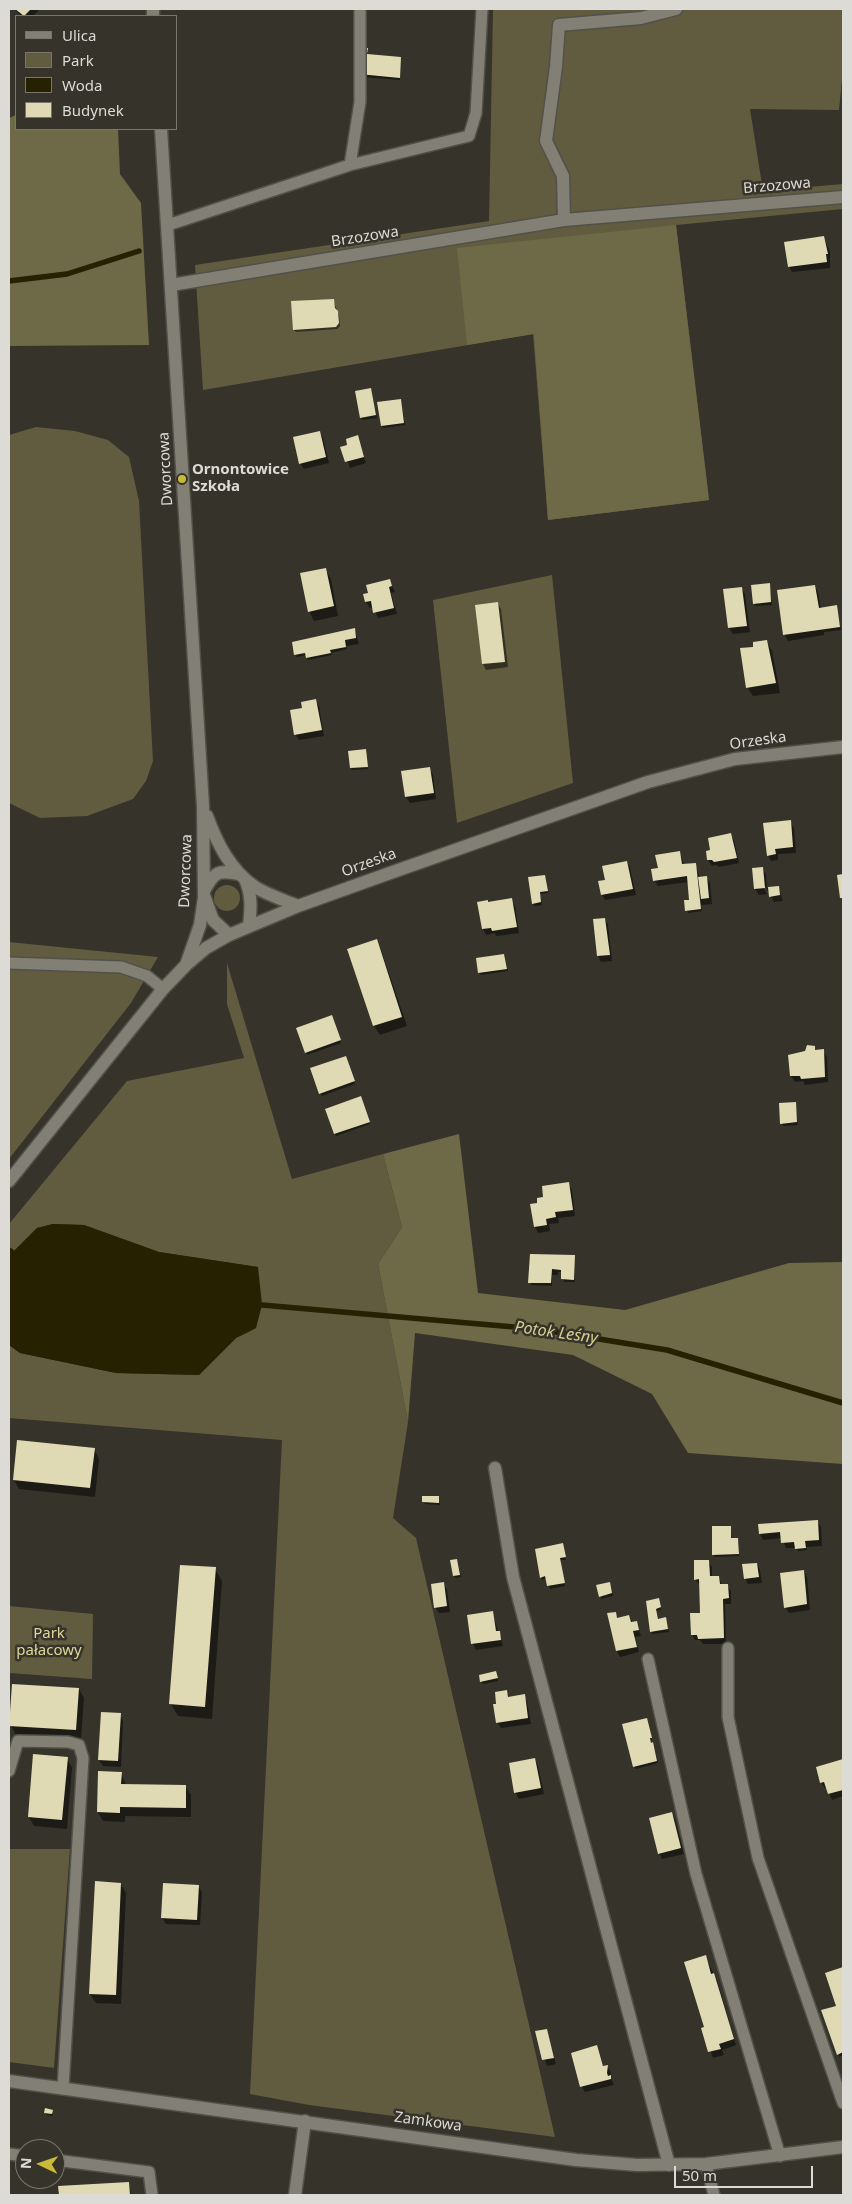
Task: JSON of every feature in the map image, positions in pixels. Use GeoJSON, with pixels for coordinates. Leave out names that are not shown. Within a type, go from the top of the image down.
{"type":"FeatureCollection","features":[{"type":"Feature","properties":{"kind":"street"},"geometry":{"type":"LineString","coordinates":[[564,220],[563,176],[546,141],[556,67],[559,25],[641,18],[676,9]]}},
{"type":"Feature","properties":{"kind":"street","name":"Dworcowa"},"geometry":{"type":"LineString","coordinates":[[160,130],[168,226],[203,806],[205,893],[200,925],[186,965]]}},
{"type":"Feature","properties":{"kind":"street","name":"Brzozowa"},"geometry":{"type":"LineString","coordinates":[[171,285],[564,220],[843,196]]}},
{"type":"Feature","properties":{"kind":"street","name":"Orzeska"},"geometry":{"type":"LineString","coordinates":[[9,1181],[163,989],[206,948],[229,935],[298,906],[648,782],[735,759],[843,748]]}},
{"type":"Feature","properties":{"kind":"street","name":"Dworcowa"},"geometry":{"type":"LineString","coordinates":[[203,806],[213,834],[224,855],[242,876],[256,888],[298,906]]}},
{"type":"Feature","properties":{"kind":"street"},"geometry":{"type":"LineString","coordinates":[[229,935],[213,920],[205,893],[213,875],[224,871],[242,876],[249,888],[252,905],[249,926]]}},
{"type":"Feature","properties":{"kind":"street"},"geometry":{"type":"LineString","coordinates":[[495,1468],[513,1577],[669,2165]]}},
{"type":"Feature","properties":{"kind":"street","name":"Zamkowa"},"geometry":{"type":"LineString","coordinates":[[9,2081],[576,2160],[637,2165],[706,2164],[843,2147]]}},
{"type":"Feature","properties":{"kind":"street"},"geometry":{"type":"LineString","coordinates":[[295,2195],[305,2122]]}},
{"type":"Feature","properties":{"kind":"lane"},"geometry":{"type":"LineString","coordinates":[[350,165],[360,102],[360,9]]}},
{"type":"Feature","properties":{"kind":"lane"},"geometry":{"type":"LineString","coordinates":[[168,226],[350,165],[469,136],[476,113],[482,9]]}},
{"type":"Feature","properties":{"kind":"lane"},"geometry":{"type":"LineString","coordinates":[[9,963],[121,967],[147,976],[163,989]]}},
{"type":"Feature","properties":{"kind":"lane"},"geometry":{"type":"LineString","coordinates":[[728,1648],[728,1716],[758,1858],[843,2104]]}},
{"type":"Feature","properties":{"kind":"lane"},"geometry":{"type":"LineString","coordinates":[[648,1659],[696,1874],[780,2156]]}},
{"type":"Feature","properties":{"kind":"lane"},"geometry":{"type":"LineString","coordinates":[[9,1770],[18,1741],[68,1742],[79,1746],[83,1758],[63,2088]]}},
{"type":"Feature","properties":{"kind":"lane"},"geometry":{"type":"LineString","coordinates":[[65,2161],[148,2172],[152,2195]]}},
{"type":"Feature","properties":{"kind":"lane"},"geometry":{"type":"LineString","coordinates":[[706,2164],[714,2195]]}},
{"type":"Feature","properties":{"kind":"green space"},"geometry":{"type":"Polygon","coordinates":[[[493,9],[843,9],[843,69],[839,110],[750,109],[763,191],[843,184],[843,209],[676,225],[709,500],[548,520],[533,334],[203,390],[195,265],[489,221],[493,9]]]}},
{"type":"Feature","properties":{"kind":"green space"},"geometry":{"type":"Polygon","coordinates":[[[36,427],[75,431],[108,440],[129,457],[139,501],[153,761],[146,781],[133,799],[87,816],[40,818],[9,803],[9,435],[36,427]]]}},
{"type":"Feature","properties":{"kind":"green space"},"geometry":{"type":"Polygon","coordinates":[[[552,575],[573,783],[457,823],[433,600],[552,575]]]}},
{"type":"Feature","properties":{"kind":"green space"},"geometry":{"type":"Polygon","coordinates":[[[227,885],[236,889],[240,898],[236,907],[227,911],[218,907],[214,898],[218,889],[227,885]]]}},
{"type":"Feature","properties":{"kind":"green space"},"geometry":{"type":"Polygon","coordinates":[[[9,942],[158,957],[131,1003],[9,1159],[9,942]]]}},
{"type":"Feature","properties":{"kind":"green space"},"geometry":{"type":"Polygon","coordinates":[[[227,963],[292,1179],[383,1154],[402,1227],[378,1264],[408,1422],[393,1518],[416,1538],[555,2137],[309,2105],[250,2094],[282,1440],[9,1418],[9,1345],[20,1353],[116,1373],[199,1375],[236,1338],[256,1328],[258,1267],[159,1252],[84,1225],[53,1224],[37,1228],[9,1256],[9,1224],[127,1081],[244,1058],[227,1004],[227,963]]]}},
{"type":"Feature","properties":{"kind":"green space","name":"Park pałacowy"},"geometry":{"type":"Polygon","coordinates":[[[9,1606],[93,1614],[92,1679],[9,1673],[9,1606]]]}},
{"type":"Feature","properties":{"kind":"green space"},"geometry":{"type":"Polygon","coordinates":[[[9,1849],[70,1849],[54,2068],[9,2062],[9,1849]]]}},
{"type":"Feature","properties":{"kind":"shaded area"},"geometry":{"type":"Polygon","coordinates":[[[15,115],[15,130],[118,130],[120,174],[141,203],[149,345],[9,346],[9,118],[15,115]]]}},
{"type":"Feature","properties":{"kind":"shaded area"},"geometry":{"type":"Polygon","coordinates":[[[676,225],[709,500],[548,520],[534,334],[467,345],[457,248],[676,225]]]}},
{"type":"Feature","properties":{"kind":"shaded area"},"geometry":{"type":"Polygon","coordinates":[[[459,1134],[478,1293],[625,1310],[789,1263],[843,1262],[843,1464],[688,1453],[652,1394],[573,1355],[415,1333],[408,1422],[378,1264],[402,1227],[383,1154],[459,1134]]]}},
{"type":"Feature","properties":{"kind":"water"},"geometry":{"type":"Polygon","coordinates":[[[53,1224],[84,1225],[159,1252],[258,1267],[262,1305],[256,1328],[236,1338],[199,1375],[116,1373],[20,1353],[9,1345],[9,1256],[37,1228],[53,1224]]]}},
{"type":"Feature","properties":{"kind":"building"},"geometry":{"type":"Polygon","coordinates":[[[15,9],[31,9],[25,15],[15,9]]]}},
{"type":"Feature","properties":{"kind":"building"},"geometry":{"type":"Polygon","coordinates":[[[362,48],[368,48],[367,54],[401,57],[400,78],[359,74],[362,48]]]}},
{"type":"Feature","properties":{"kind":"building"},"geometry":{"type":"Polygon","coordinates":[[[824,236],[828,254],[826,254],[827,262],[788,267],[784,242],[824,236]]]}},
{"type":"Feature","properties":{"kind":"building"},"geometry":{"type":"Polygon","coordinates":[[[334,299],[339,323],[336,327],[293,330],[291,301],[334,299]]]}},
{"type":"Feature","properties":{"kind":"building"},"geometry":{"type":"Polygon","coordinates":[[[371,388],[376,415],[360,418],[355,391],[371,388]]]}},
{"type":"Feature","properties":{"kind":"building"},"geometry":{"type":"Polygon","coordinates":[[[401,399],[404,423],[381,426],[377,402],[401,399]]]}},
{"type":"Feature","properties":{"kind":"building"},"geometry":{"type":"Polygon","coordinates":[[[320,431],[326,457],[299,464],[293,437],[320,431]]]}},
{"type":"Feature","properties":{"kind":"building"},"geometry":{"type":"Polygon","coordinates":[[[358,435],[364,457],[345,462],[340,447],[347,445],[346,439],[358,435]]]}},
{"type":"Feature","properties":{"kind":"building"},"geometry":{"type":"Polygon","coordinates":[[[326,568],[334,606],[308,612],[300,573],[326,568]]]}},
{"type":"Feature","properties":{"kind":"building"},"geometry":{"type":"Polygon","coordinates":[[[390,579],[392,586],[389,587],[394,608],[373,613],[371,601],[365,602],[363,594],[368,593],[366,585],[390,579]]]}},
{"type":"Feature","properties":{"kind":"building"},"geometry":{"type":"Polygon","coordinates":[[[770,583],[771,602],[753,604],[751,585],[770,583]]]}},
{"type":"Feature","properties":{"kind":"building"},"geometry":{"type":"Polygon","coordinates":[[[815,585],[819,608],[837,605],[840,627],[783,635],[777,590],[815,585]]]}},
{"type":"Feature","properties":{"kind":"building"},"geometry":{"type":"Polygon","coordinates":[[[742,587],[747,626],[728,628],[723,589],[742,587]]]}},
{"type":"Feature","properties":{"kind":"building"},"geometry":{"type":"Polygon","coordinates":[[[498,602],[505,662],[482,664],[475,605],[498,602]]]}},
{"type":"Feature","properties":{"kind":"building"},"geometry":{"type":"Polygon","coordinates":[[[355,628],[356,638],[345,640],[346,647],[330,650],[331,653],[306,658],[305,653],[294,655],[292,642],[355,628]]]}},
{"type":"Feature","properties":{"kind":"building"},"geometry":{"type":"Polygon","coordinates":[[[767,640],[776,683],[746,688],[740,648],[753,647],[753,642],[767,640]]]}},
{"type":"Feature","properties":{"kind":"building"},"geometry":{"type":"Polygon","coordinates":[[[316,699],[322,730],[294,735],[290,710],[302,708],[301,702],[316,699]]]}},
{"type":"Feature","properties":{"kind":"building"},"geometry":{"type":"Polygon","coordinates":[[[366,749],[368,767],[350,768],[348,751],[366,749]]]}},
{"type":"Feature","properties":{"kind":"building"},"geometry":{"type":"Polygon","coordinates":[[[430,767],[434,793],[405,797],[401,771],[430,767]]]}},
{"type":"Feature","properties":{"kind":"building"},"geometry":{"type":"Polygon","coordinates":[[[791,820],[793,847],[775,849],[776,854],[767,856],[763,823],[791,820]]]}},
{"type":"Feature","properties":{"kind":"building"},"geometry":{"type":"Polygon","coordinates":[[[731,833],[737,858],[714,862],[707,860],[706,851],[710,850],[708,838],[731,833]]]}},
{"type":"Feature","properties":{"kind":"building"},"geometry":{"type":"Polygon","coordinates":[[[680,851],[682,864],[696,863],[701,909],[685,911],[684,900],[689,900],[687,876],[653,881],[651,869],[658,868],[655,855],[680,851]]]}},
{"type":"Feature","properties":{"kind":"building"},"geometry":{"type":"Polygon","coordinates":[[[627,861],[633,889],[601,895],[598,881],[605,880],[602,866],[627,861]]]}},
{"type":"Feature","properties":{"kind":"building"},"geometry":{"type":"Polygon","coordinates":[[[763,867],[765,888],[754,889],[752,868],[763,867]]]}},
{"type":"Feature","properties":{"kind":"building"},"geometry":{"type":"Polygon","coordinates":[[[843,874],[843,898],[840,898],[837,875],[843,874]]]}},
{"type":"Feature","properties":{"kind":"building"},"geometry":{"type":"Polygon","coordinates":[[[545,875],[548,891],[540,892],[541,902],[532,904],[528,877],[545,875]]]}},
{"type":"Feature","properties":{"kind":"building"},"geometry":{"type":"Polygon","coordinates":[[[707,876],[709,898],[701,899],[698,877],[707,876]]]}},
{"type":"Feature","properties":{"kind":"building"},"geometry":{"type":"Polygon","coordinates":[[[779,886],[780,895],[769,897],[768,887],[779,886]]]}},
{"type":"Feature","properties":{"kind":"building"},"geometry":{"type":"Polygon","coordinates":[[[512,898],[517,927],[492,931],[491,928],[482,929],[477,902],[512,898]]]}},
{"type":"Feature","properties":{"kind":"building"},"geometry":{"type":"Polygon","coordinates":[[[605,918],[610,955],[597,956],[593,919],[605,918]]]}},
{"type":"Feature","properties":{"kind":"building"},"geometry":{"type":"Polygon","coordinates":[[[377,939],[402,1017],[373,1026],[347,949],[377,939]]]}},
{"type":"Feature","properties":{"kind":"building"},"geometry":{"type":"Polygon","coordinates":[[[504,954],[507,969],[478,973],[476,958],[504,954]]]}},
{"type":"Feature","properties":{"kind":"building"},"geometry":{"type":"Polygon","coordinates":[[[332,1015],[341,1040],[305,1053],[296,1028],[332,1015]]]}},
{"type":"Feature","properties":{"kind":"building"},"geometry":{"type":"Polygon","coordinates":[[[807,1045],[815,1046],[815,1050],[824,1049],[825,1077],[801,1079],[800,1076],[790,1076],[788,1055],[805,1051],[807,1045]]]}},
{"type":"Feature","properties":{"kind":"building"},"geometry":{"type":"Polygon","coordinates":[[[346,1056],[355,1081],[319,1094],[310,1068],[346,1056]]]}},
{"type":"Feature","properties":{"kind":"building"},"geometry":{"type":"Polygon","coordinates":[[[361,1096],[370,1122],[334,1134],[325,1109],[361,1096]]]}},
{"type":"Feature","properties":{"kind":"building"},"geometry":{"type":"Polygon","coordinates":[[[796,1102],[797,1122],[780,1124],[779,1103],[796,1102]]]}},
{"type":"Feature","properties":{"kind":"building"},"geometry":{"type":"Polygon","coordinates":[[[569,1182],[573,1210],[555,1212],[556,1217],[546,1219],[547,1225],[534,1227],[530,1204],[537,1203],[537,1198],[543,1197],[542,1186],[569,1182]]]}},
{"type":"Feature","properties":{"kind":"building"},"geometry":{"type":"Polygon","coordinates":[[[530,1254],[575,1255],[574,1280],[561,1279],[561,1270],[552,1269],[551,1283],[528,1283],[530,1254]]]}},
{"type":"Feature","properties":{"kind":"building"},"geometry":{"type":"Polygon","coordinates":[[[17,1440],[95,1448],[90,1488],[13,1480],[17,1440]]]}},
{"type":"Feature","properties":{"kind":"building"},"geometry":{"type":"Polygon","coordinates":[[[422,1496],[439,1496],[439,1503],[422,1502],[422,1496]]]}},
{"type":"Feature","properties":{"kind":"building"},"geometry":{"type":"Polygon","coordinates":[[[818,1520],[819,1540],[805,1541],[806,1548],[795,1549],[794,1542],[781,1543],[780,1532],[759,1534],[758,1524],[818,1520]]]}},
{"type":"Feature","properties":{"kind":"building"},"geometry":{"type":"Polygon","coordinates":[[[712,1526],[731,1526],[731,1538],[738,1538],[739,1554],[712,1555],[712,1526]]]}},
{"type":"Feature","properties":{"kind":"building"},"geometry":{"type":"Polygon","coordinates":[[[563,1543],[566,1557],[560,1558],[565,1583],[547,1586],[545,1576],[540,1578],[535,1549],[563,1543]]]}},
{"type":"Feature","properties":{"kind":"building"},"geometry":{"type":"Polygon","coordinates":[[[457,1559],[460,1575],[453,1576],[450,1560],[457,1559]]]}},
{"type":"Feature","properties":{"kind":"building"},"geometry":{"type":"Polygon","coordinates":[[[694,1560],[709,1560],[710,1576],[719,1576],[720,1584],[728,1584],[729,1598],[723,1599],[724,1638],[698,1639],[697,1635],[691,1635],[690,1613],[700,1613],[699,1579],[694,1580],[694,1560]]]}},
{"type":"Feature","properties":{"kind":"building"},"geometry":{"type":"Polygon","coordinates":[[[757,1563],[759,1577],[744,1579],[742,1564],[757,1563]]]}},
{"type":"Feature","properties":{"kind":"building"},"geometry":{"type":"Polygon","coordinates":[[[180,1565],[216,1567],[205,1707],[169,1704],[180,1565]]]}},
{"type":"Feature","properties":{"kind":"building"},"geometry":{"type":"Polygon","coordinates":[[[804,1570],[807,1604],[784,1608],[780,1573],[804,1570]]]}},
{"type":"Feature","properties":{"kind":"building"},"geometry":{"type":"Polygon","coordinates":[[[444,1582],[447,1606],[434,1608],[431,1584],[444,1582]]]}},
{"type":"Feature","properties":{"kind":"building"},"geometry":{"type":"Polygon","coordinates":[[[610,1582],[612,1593],[599,1597],[596,1585],[610,1582]]]}},
{"type":"Feature","properties":{"kind":"building"},"geometry":{"type":"Polygon","coordinates":[[[659,1598],[661,1607],[656,1609],[658,1619],[666,1617],[668,1629],[650,1632],[646,1601],[659,1598]]]}},
{"type":"Feature","properties":{"kind":"building"},"geometry":{"type":"Polygon","coordinates":[[[493,1611],[496,1631],[500,1631],[501,1640],[471,1644],[467,1615],[493,1611]]]}},
{"type":"Feature","properties":{"kind":"building"},"geometry":{"type":"Polygon","coordinates":[[[616,1612],[617,1618],[629,1615],[631,1622],[637,1621],[639,1630],[633,1631],[637,1647],[616,1651],[607,1613],[616,1612]]]}},
{"type":"Feature","properties":{"kind":"building"},"geometry":{"type":"Polygon","coordinates":[[[496,1671],[498,1678],[480,1682],[479,1675],[496,1671]]]}},
{"type":"Feature","properties":{"kind":"building"},"geometry":{"type":"Polygon","coordinates":[[[12,1684],[79,1688],[76,1730],[9,1726],[12,1684]]]}},
{"type":"Feature","properties":{"kind":"building"},"geometry":{"type":"Polygon","coordinates":[[[507,1690],[508,1697],[525,1694],[528,1718],[496,1723],[493,1704],[496,1704],[495,1692],[507,1690]]]}},
{"type":"Feature","properties":{"kind":"building"},"geometry":{"type":"Polygon","coordinates":[[[101,1712],[121,1713],[118,1761],[98,1760],[101,1712]]]}},
{"type":"Feature","properties":{"kind":"building"},"geometry":{"type":"Polygon","coordinates":[[[647,1718],[652,1738],[650,1738],[651,1743],[653,1742],[657,1761],[633,1767],[622,1724],[647,1718]]]}},
{"type":"Feature","properties":{"kind":"building"},"geometry":{"type":"Polygon","coordinates":[[[33,1754],[68,1757],[62,1820],[28,1817],[33,1754]]]}},
{"type":"Feature","properties":{"kind":"building"},"geometry":{"type":"Polygon","coordinates":[[[535,1758],[541,1788],[514,1793],[509,1763],[535,1758]]]}},
{"type":"Feature","properties":{"kind":"building"},"geometry":{"type":"Polygon","coordinates":[[[843,1759],[843,1790],[828,1794],[824,1782],[820,1783],[816,1767],[843,1759]]]}},
{"type":"Feature","properties":{"kind":"building"},"geometry":{"type":"Polygon","coordinates":[[[98,1771],[122,1772],[121,1784],[186,1785],[186,1808],[120,1807],[120,1813],[97,1812],[98,1771]]]}},
{"type":"Feature","properties":{"kind":"building"},"geometry":{"type":"Polygon","coordinates":[[[672,1812],[681,1848],[658,1854],[649,1818],[672,1812]]]}},
{"type":"Feature","properties":{"kind":"building"},"geometry":{"type":"Polygon","coordinates":[[[95,1881],[121,1883],[116,1995],[89,1994],[95,1881]]]}},
{"type":"Feature","properties":{"kind":"building"},"geometry":{"type":"Polygon","coordinates":[[[163,1883],[199,1885],[197,1920],[161,1918],[163,1883]]]}},
{"type":"Feature","properties":{"kind":"building"},"geometry":{"type":"Polygon","coordinates":[[[706,1955],[711,1974],[714,1973],[734,2039],[719,2044],[721,2049],[708,2052],[701,2028],[704,2027],[684,1962],[706,1955]]]}},
{"type":"Feature","properties":{"kind":"building"},"geometry":{"type":"Polygon","coordinates":[[[843,1967],[843,2052],[837,2055],[821,2010],[836,2006],[825,1973],[843,1967]]]}},
{"type":"Feature","properties":{"kind":"building"},"geometry":{"type":"Polygon","coordinates":[[[547,2029],[554,2058],[542,2060],[535,2031],[547,2029]]]}},
{"type":"Feature","properties":{"kind":"building"},"geometry":{"type":"Polygon","coordinates":[[[597,2045],[603,2066],[608,2065],[607,2073],[608,2076],[611,2075],[611,2079],[580,2087],[571,2053],[597,2045]]]}},
{"type":"Feature","properties":{"kind":"building"},"geometry":{"type":"Polygon","coordinates":[[[45,2108],[53,2110],[52,2114],[44,2113],[45,2108]]]}},
{"type":"Feature","properties":{"kind":"building"},"geometry":{"type":"Polygon","coordinates":[[[129,2182],[130,2195],[59,2195],[58,2189],[65,2189],[65,2186],[129,2182]]]}},
{"type":"Feature","properties":{"kind":"waterway"},"geometry":{"type":"LineString","coordinates":[[9,281],[67,274],[139,251]]}},
{"type":"Feature","properties":{"kind":"waterway","name":"Potok Leśny"},"geometry":{"type":"LineString","coordinates":[[262,1305],[537,1329],[667,1350],[843,1403]]}},
{"type":"Feature","properties":{"kind":"place","name":"Ornontowice Szkoła"},"geometry":{"type":"Point","coordinates":[182,479]}}]}
